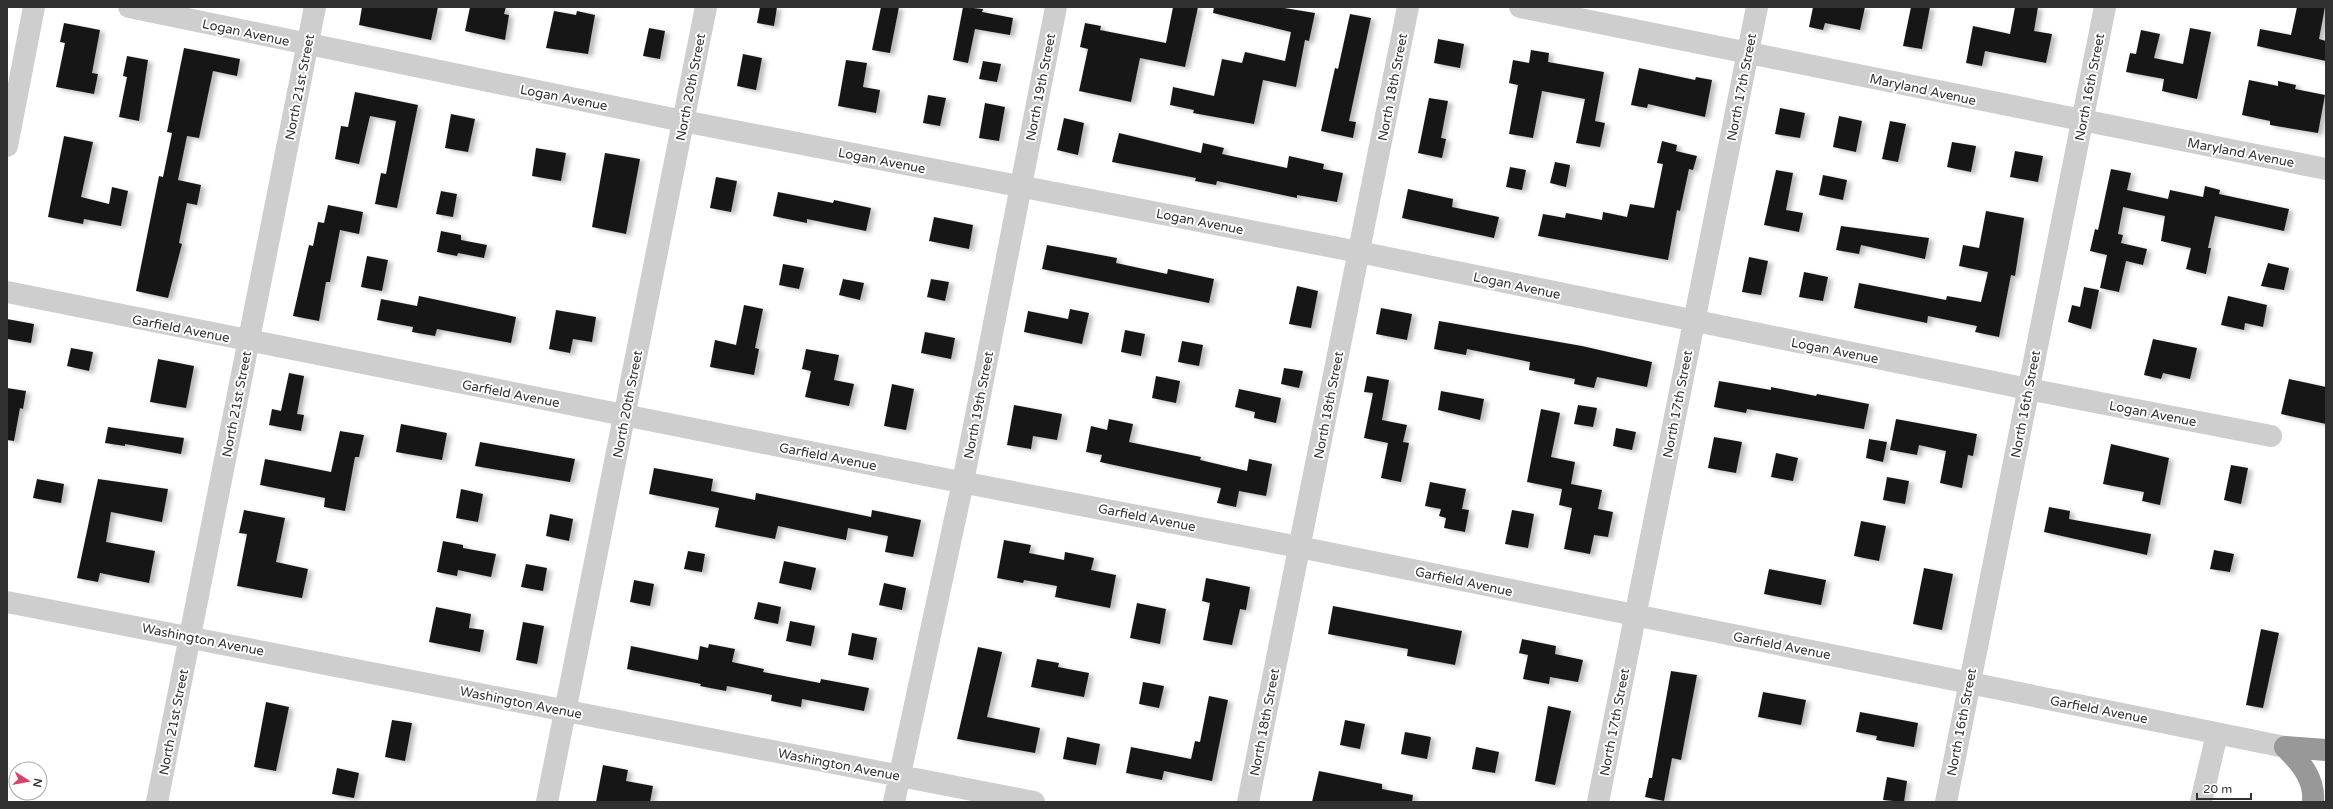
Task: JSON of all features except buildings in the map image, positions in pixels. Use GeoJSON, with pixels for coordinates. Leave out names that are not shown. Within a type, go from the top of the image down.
{"type":"FeatureCollection","features":[{"type":"Feature","properties":{"kind":"highway"},"geometry":{"type":"LineString","coordinates":[[2285,748],[2326,750]]}},
{"type":"Feature","properties":{"kind":"highway"},"geometry":{"type":"LineString","coordinates":[[2285,748],[2309,777],[2313,793],[2313,802]]}},
{"type":"Feature","properties":{"kind":"street"},"geometry":{"type":"LineString","coordinates":[[7,146],[34,7]]}},
{"type":"Feature","properties":{"kind":"street","name":"Logan Avenue"},"geometry":{"type":"LineString","coordinates":[[129,7],[683,121],[1359,252],[1694,322],[2271,436]]}},
{"type":"Feature","properties":{"kind":"street","name":"North 21st Street"},"geometry":{"type":"LineString","coordinates":[[157,802],[315,7]]}},
{"type":"Feature","properties":{"kind":"street","name":"North 20th Street"},"geometry":{"type":"LineString","coordinates":[[548,802],[706,7]]}},
{"type":"Feature","properties":{"kind":"street","name":"North 19th Street"},"geometry":{"type":"LineString","coordinates":[[894,802],[963,482],[1056,7]]}},
{"type":"Feature","properties":{"kind":"street","name":"North 18th Street"},"geometry":{"type":"LineString","coordinates":[[1248,802],[1408,7]]}},
{"type":"Feature","properties":{"kind":"street","name":"Maryland Avenue"},"geometry":{"type":"LineString","coordinates":[[1520,7],[2326,169]]}},
{"type":"Feature","properties":{"kind":"street","name":"North 17th Street"},"geometry":{"type":"LineString","coordinates":[[1598,802],[1757,7]]}},
{"type":"Feature","properties":{"kind":"street","name":"North 16th Street"},"geometry":{"type":"LineString","coordinates":[[1946,802],[2105,7]]}},
{"type":"Feature","properties":{"kind":"street","name":"Garfield Avenue"},"geometry":{"type":"LineString","coordinates":[[7,292],[624,416],[1300,547],[2285,748]]}},
{"type":"Feature","properties":{"kind":"street","name":"Washington Avenue"},"geometry":{"type":"LineString","coordinates":[[7,602],[1034,802]]}},
{"type":"Feature","properties":{"kind":"street"},"geometry":{"type":"LineString","coordinates":[[2201,802],[2217,734]]}}]}
